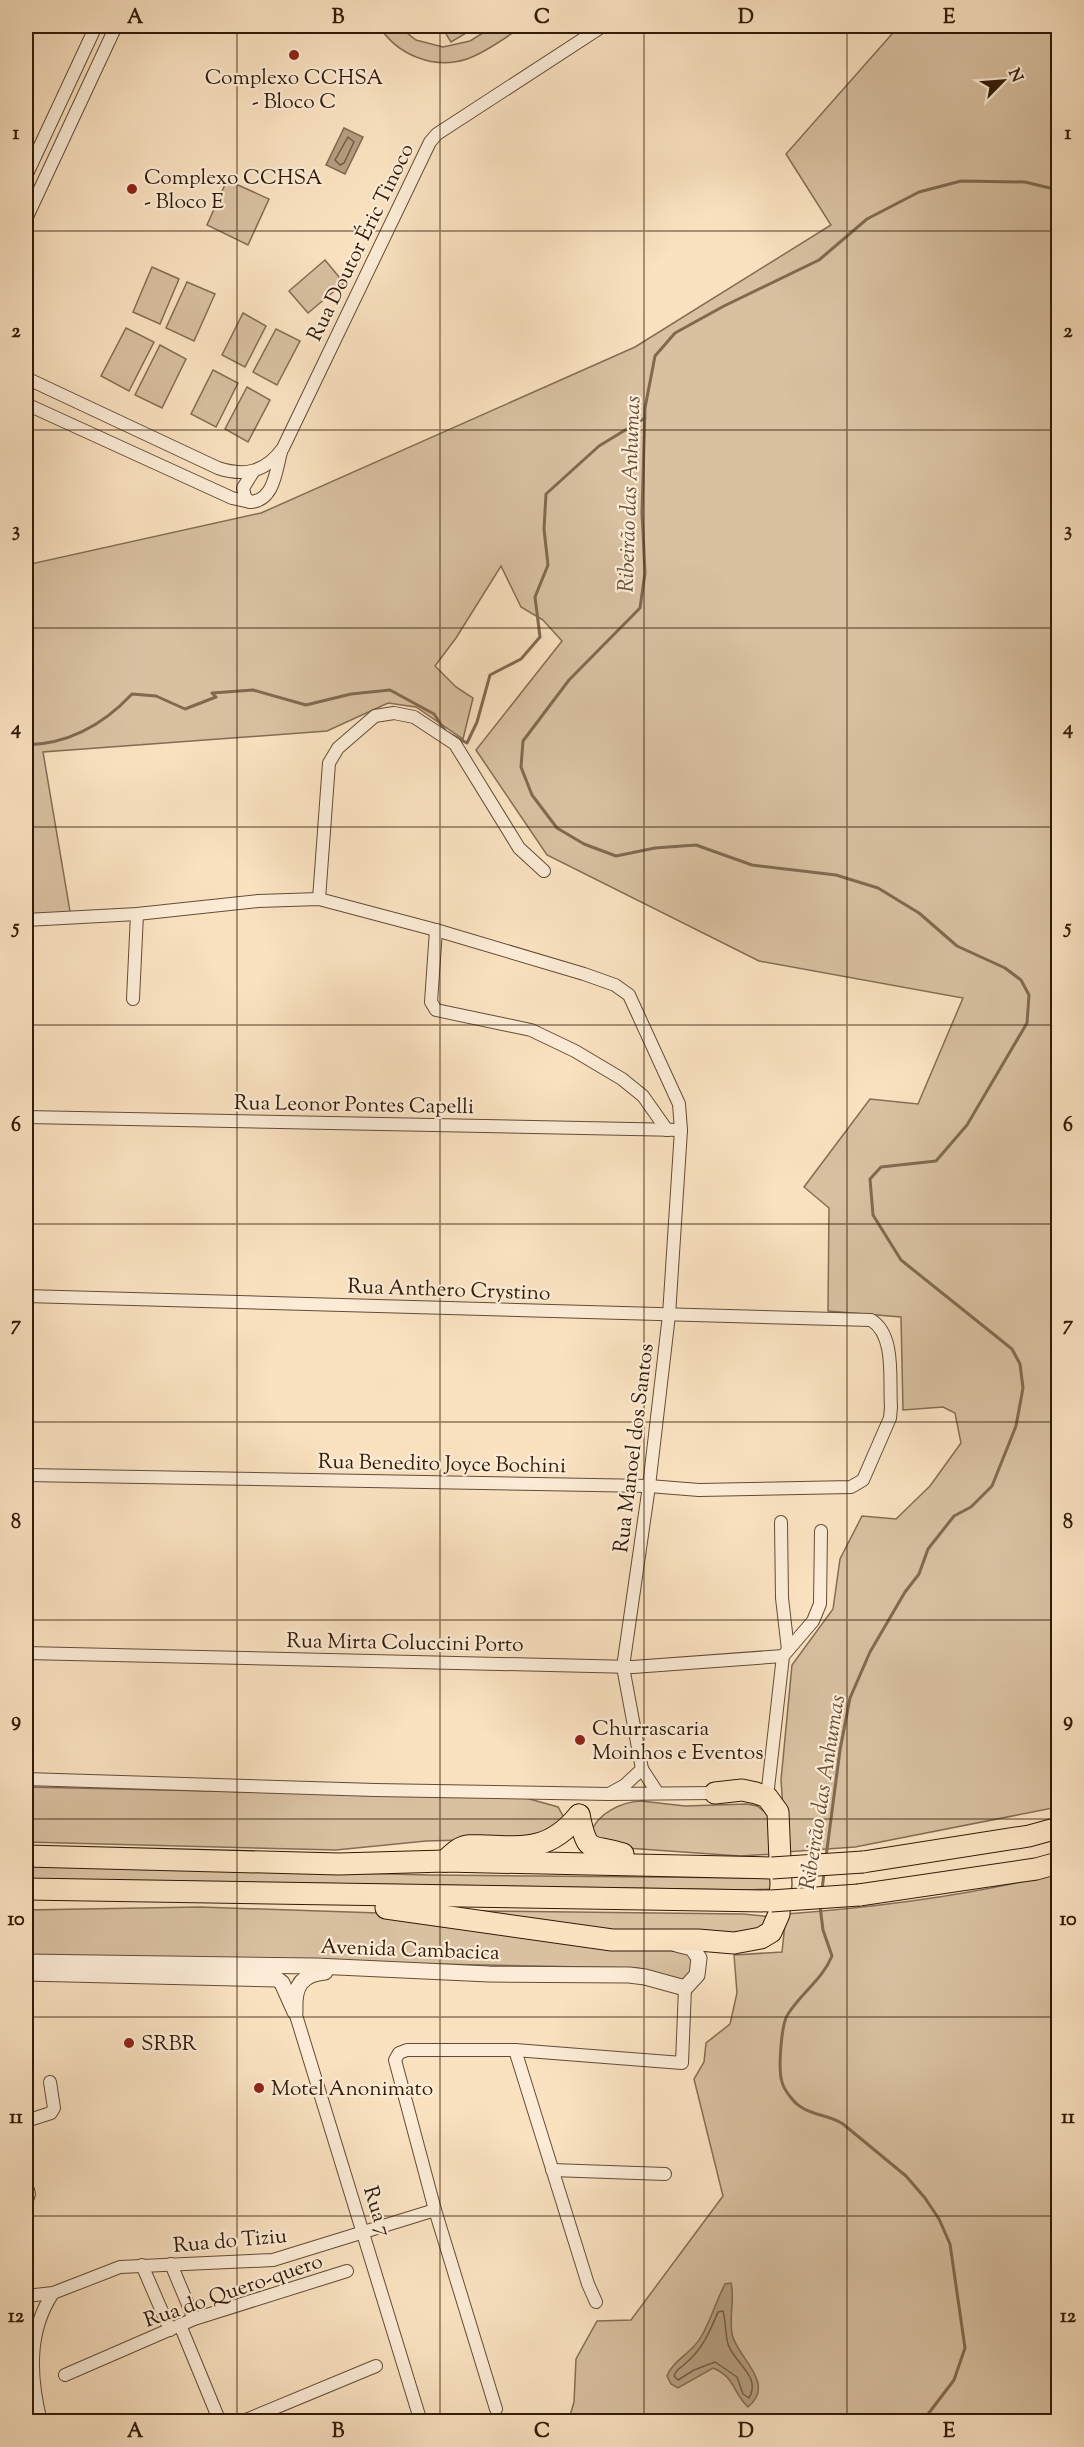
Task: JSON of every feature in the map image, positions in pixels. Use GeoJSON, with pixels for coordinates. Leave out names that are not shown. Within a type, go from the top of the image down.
{"type":"FeatureCollection","features":[{"type":"Feature","properties":{"kind":"highway"},"geometry":{"type":"LineString","coordinates":[[242,1895],[448,1915],[585,1937],[634,1941],[749,1942],[771,1932],[779,1914],[780,1821],[774,1804],[767,1797],[742,1790],[715,1792]]}},
{"type":"Feature","properties":{"kind":"highway"},"geometry":{"type":"LineString","coordinates":[[445,1861],[460,1849],[470,1845],[521,1848],[539,1845],[564,1832],[579,1815]]}},
{"type":"Feature","properties":{"kind":"highway"},"geometry":{"type":"LineString","coordinates":[[579,1815],[584,1836],[589,1844],[596,1850],[624,1854],[634,1865]]}},
{"type":"Feature","properties":{"kind":"highway"},"geometry":{"type":"LineString","coordinates":[[26,1856],[339,1864],[445,1861],[772,1868],[863,1862],[1029,1836],[1059,1828]]}},
{"type":"Feature","properties":{"kind":"highway"},"geometry":{"type":"LineString","coordinates":[[26,1890],[242,1895],[771,1901],[860,1895],[1036,1869],[1059,1863]]}},
{"type":"Feature","properties":{"kind":"street"},"geometry":{"type":"LineString","coordinates":[[26,176],[96,26]]}},
{"type":"Feature","properties":{"kind":"street"},"geometry":{"type":"LineString","coordinates":[[26,219],[116,26]]}},
{"type":"Feature","properties":{"kind":"street","name":"Rua Doutor Éric Tinoco"},"geometry":{"type":"LineString","coordinates":[[253,472],[275,458],[282,448],[430,142],[437,134],[603,26]]}},
{"type":"Feature","properties":{"kind":"street"},"geometry":{"type":"LineString","coordinates":[[26,378],[218,468],[241,474],[253,472]]}},
{"type":"Feature","properties":{"kind":"street"},"geometry":{"type":"LineString","coordinates":[[26,404],[232,498],[250,502],[258,502],[272,488],[282,448]]}},
{"type":"Feature","properties":{"kind":"street"},"geometry":{"type":"LineString","coordinates":[[250,502],[245,497],[243,488],[253,472]]}},
{"type":"Feature","properties":{"kind":"street"},"geometry":{"type":"LineString","coordinates":[[319,899],[329,764],[338,748],[360,727],[375,716],[394,713],[414,717],[455,744],[519,848],[544,871]]}},
{"type":"Feature","properties":{"kind":"street","name":"Rua Manoel dos Santos"},"geometry":{"type":"LineString","coordinates":[[26,920],[137,914],[258,901],[319,899],[436,930],[584,974],[622,989],[633,1002],[679,1104],[681,1130],[669,1315],[649,1486],[623,1667],[642,1769],[657,1792]]}},
{"type":"Feature","properties":{"kind":"street"},"geometry":{"type":"LineString","coordinates":[[133,999],[137,914]]}},
{"type":"Feature","properties":{"kind":"street"},"geometry":{"type":"LineString","coordinates":[[436,930],[431,1002],[436,1010],[531,1030],[575,1051],[621,1079],[643,1096],[667,1130]]}},
{"type":"Feature","properties":{"kind":"street","name":"Rua Leonor Pontes Capelli"},"geometry":{"type":"LineString","coordinates":[[26,1117],[681,1130]]}},
{"type":"Feature","properties":{"kind":"street","name":"Rua Anthero Crystino"},"geometry":{"type":"LineString","coordinates":[[26,1296],[871,1320],[881,1327],[886,1338],[891,1407],[885,1428],[858,1485]]}},
{"type":"Feature","properties":{"kind":"street","name":"Rua Benedito Joyce Bochini"},"geometry":{"type":"LineString","coordinates":[[26,1475],[649,1486],[699,1490],[858,1485]]}},
{"type":"Feature","properties":{"kind":"street"},"geometry":{"type":"LineString","coordinates":[[767,1797],[786,1653],[782,1598],[781,1522]]}},
{"type":"Feature","properties":{"kind":"street"},"geometry":{"type":"LineString","coordinates":[[786,1653],[818,1611],[821,1532]]}},
{"type":"Feature","properties":{"kind":"street","name":"Rua Mirta Coluccini Porto"},"geometry":{"type":"LineString","coordinates":[[26,1653],[623,1667],[786,1653]]}},
{"type":"Feature","properties":{"kind":"street"},"geometry":{"type":"LineString","coordinates":[[609,1794],[625,1785],[642,1769]]}},
{"type":"Feature","properties":{"kind":"street"},"geometry":{"type":"LineString","coordinates":[[26,1779],[375,1791],[609,1794],[715,1792]]}},
{"type":"Feature","properties":{"kind":"street"},"geometry":{"type":"LineString","coordinates":[[579,1815],[584,1793]]}},
{"type":"Feature","properties":{"kind":"street"},"geometry":{"type":"LineString","coordinates":[[496,2409],[435,2210],[395,2060],[399,2053],[407,2050],[514,2050],[682,2063],[685,1988],[693,1981],[699,1968],[699,1958],[692,1948],[684,1944],[634,1941]]}},
{"type":"Feature","properties":{"kind":"street","name":"Avenida Cambacica"},"geometry":{"type":"LineString","coordinates":[[26,1962],[316,1966],[629,1976],[645,1977],[685,1988]]}},
{"type":"Feature","properties":{"kind":"street"},"geometry":{"type":"LineString","coordinates":[[295,2013],[294,1993],[303,1978],[311,1974],[361,1969]]}},
{"type":"Feature","properties":{"kind":"street"},"geometry":{"type":"LineString","coordinates":[[26,1973],[277,1979],[282,1983],[295,2013]]}},
{"type":"Feature","properties":{"kind":"street","name":"Rua 7"},"geometry":{"type":"LineString","coordinates":[[295,2013],[421,2421]]}},
{"type":"Feature","properties":{"kind":"street"},"geometry":{"type":"LineString","coordinates":[[514,2050],[588,2284],[596,2302]]}},
{"type":"Feature","properties":{"kind":"street"},"geometry":{"type":"LineString","coordinates":[[26,2121],[51,2113],[54,2108],[50,2082]]}},
{"type":"Feature","properties":{"kind":"street"},"geometry":{"type":"LineString","coordinates":[[552,2170],[665,2174]]}},
{"type":"Feature","properties":{"kind":"street"},"geometry":{"type":"LineString","coordinates":[[26,2183],[29,2194],[26,2203]]}},
{"type":"Feature","properties":{"kind":"street","name":"Rua do Tiziu"},"geometry":{"type":"LineString","coordinates":[[26,2296],[52,2293],[120,2267],[273,2260],[435,2210]]}},
{"type":"Feature","properties":{"kind":"street"},"geometry":{"type":"LineString","coordinates":[[171,2264],[194,2319]]}},
{"type":"Feature","properties":{"kind":"street"},"geometry":{"type":"LineString","coordinates":[[142,2265],[220,2421]]}},
{"type":"Feature","properties":{"kind":"street","name":"Rua do Quero-quero"},"geometry":{"type":"LineString","coordinates":[[65,2375],[194,2319],[347,2271]]}},
{"type":"Feature","properties":{"kind":"street"},"geometry":{"type":"LineString","coordinates":[[33,2341],[39,2319],[52,2293]]}},
{"type":"Feature","properties":{"kind":"street"},"geometry":{"type":"LineString","coordinates":[[26,2318],[33,2341],[35,2397],[41,2421]]}},
{"type":"Feature","properties":{"kind":"street"},"geometry":{"type":"LineString","coordinates":[[241,2421],[376,2366]]}},
{"type":"Feature","properties":{"kind":"shaded area"},"geometry":{"type":"Polygon","coordinates":[[[379,26],[398,26],[416,40],[443,47],[470,41],[494,26],[523,26],[474,56],[442,63],[417,58],[406,52],[396,45],[379,26]]]}},
{"type":"Feature","properties":{"kind":"shaded area"},"geometry":{"type":"Polygon","coordinates":[[[441,26],[478,26],[451,42],[441,26]]]}},
{"type":"Feature","properties":{"kind":"shaded area"},"geometry":{"type":"Polygon","coordinates":[[[899,26],[1058,26],[1058,1807],[855,1847],[786,1852],[781,1780],[792,1665],[833,1609],[840,1559],[862,1516],[896,1519],[930,1486],[961,1443],[955,1413],[943,1407],[903,1410],[901,1317],[828,1311],[829,1208],[804,1187],[870,1099],[918,1104],[963,998],[759,961],[547,855],[476,750],[562,641],[543,620],[521,607],[501,566],[456,638],[435,666],[456,687],[473,698],[463,739],[416,707],[388,703],[327,731],[43,752],[71,917],[26,920],[26,565],[261,513],[635,347],[831,225],[786,154],[899,26]]]}},
{"type":"Feature","properties":{"kind":"shaded area"},"geometry":{"type":"Polygon","coordinates":[[[227,180],[269,199],[248,245],[207,225],[227,180]]]}},
{"type":"Feature","properties":{"kind":"shaded area"},"geometry":{"type":"Polygon","coordinates":[[[325,260],[344,283],[308,313],[289,291],[325,260]]]}},
{"type":"Feature","properties":{"kind":"shaded area"},"geometry":{"type":"Polygon","coordinates":[[[152,267],[179,279],[160,324],[133,312],[152,267]]]}},
{"type":"Feature","properties":{"kind":"shaded area"},"geometry":{"type":"Polygon","coordinates":[[[187,282],[215,294],[194,341],[166,328],[187,282]]]}},
{"type":"Feature","properties":{"kind":"shaded area"},"geometry":{"type":"Polygon","coordinates":[[[243,313],[266,326],[245,367],[222,355],[243,313]]]}},
{"type":"Feature","properties":{"kind":"shaded area"},"geometry":{"type":"Polygon","coordinates":[[[126,328],[154,342],[129,391],[101,376],[126,328]]]}},
{"type":"Feature","properties":{"kind":"shaded area"},"geometry":{"type":"Polygon","coordinates":[[[276,329],[300,341],[277,385],[253,372],[276,329]]]}},
{"type":"Feature","properties":{"kind":"shaded area"},"geometry":{"type":"Polygon","coordinates":[[[160,345],[186,359],[162,408],[135,395],[160,345]]]}},
{"type":"Feature","properties":{"kind":"shaded area"},"geometry":{"type":"Polygon","coordinates":[[[213,370],[238,383],[216,427],[191,414],[213,370]]]}},
{"type":"Feature","properties":{"kind":"shaded area"},"geometry":{"type":"Polygon","coordinates":[[[247,387],[270,400],[248,442],[225,429],[247,387]]]}},
{"type":"Feature","properties":{"kind":"shaded area"},"geometry":{"type":"Polygon","coordinates":[[[26,1787],[526,1798],[558,1807],[563,1816],[563,1823],[538,1838],[426,1841],[336,1850],[26,1842],[26,1787]]]}},
{"type":"Feature","properties":{"kind":"shaded area"},"geometry":{"type":"Polygon","coordinates":[[[641,1801],[685,1806],[747,1804],[757,1806],[768,1814],[773,1854],[740,1856],[612,1847],[591,1833],[604,1814],[618,1806],[641,1801]]]}},
{"type":"Feature","properties":{"kind":"shaded area"},"geometry":{"type":"Polygon","coordinates":[[[26,1865],[431,1875],[774,1878],[773,1889],[748,1890],[26,1879],[26,1865]]]}},
{"type":"Feature","properties":{"kind":"shaded area"},"geometry":{"type":"Polygon","coordinates":[[[1058,1873],[1058,2421],[568,2422],[574,2402],[576,2359],[597,2321],[631,2320],[723,2196],[694,2079],[704,2062],[706,2043],[730,2024],[737,1993],[734,1955],[782,1952],[786,1914],[923,1900],[1058,1873]]]}},
{"type":"Feature","properties":{"kind":"shaded area"},"geometry":{"type":"Polygon","coordinates":[[[200,1907],[379,1913],[687,1949],[695,1967],[682,1981],[638,1968],[26,1956],[26,1910],[200,1907]]]}},
{"type":"Feature","properties":{"kind":"shaded area"},"geometry":{"type":"Polygon","coordinates":[[[481,1911],[743,1914],[773,1917],[770,1922],[746,1936],[614,1935],[481,1911]]]}},
{"type":"Feature","properties":{"kind":"shaded area"},"geometry":{"type":"Polygon","coordinates":[[[26,2329],[41,2421],[26,2421],[26,2329]]]}},
{"type":"Feature","properties":{"kind":"water"},"geometry":{"type":"Polygon","coordinates":[[[344,128],[363,137],[345,174],[326,165],[344,128]]]}},
{"type":"Feature","properties":{"kind":"water"},"geometry":{"type":"Polygon","coordinates":[[[731,2283],[732,2334],[757,2380],[756,2398],[748,2407],[726,2376],[713,2368],[678,2388],[671,2384],[667,2376],[674,2365],[697,2343],[725,2284],[731,2283]]]}},
{"type":"Feature","properties":{"kind":"waterway","name":"Ribeirão das Anhumas"},"geometry":{"type":"LineString","coordinates":[[826,1857],[840,1750],[850,1698],[870,1652],[905,1592],[919,1574],[928,1549],[954,1516],[971,1507],[992,1486],[1016,1426],[1023,1388],[1020,1364],[1012,1349],[901,1260],[873,1215],[870,1179],[881,1167],[936,1161],[967,1125],[1027,1023],[1029,995],[1021,980],[1005,968],[957,946],[919,913],[878,888],[836,875],[752,865],[696,845],[655,848],[616,856],[584,844],[557,828],[532,795],[521,767],[523,741],[569,680],[640,608],[645,573],[642,513],[645,408],[655,356],[675,333],[724,306],[819,260],[867,219],[919,192],[961,181],[1025,182],[1058,190]]}},
{"type":"Feature","properties":{"kind":"waterway"},"geometry":{"type":"LineString","coordinates":[[26,745],[56,741],[84,731],[109,715],[132,694],[156,696],[185,709],[216,697],[212,693],[253,690],[306,705],[351,694],[390,690],[434,714],[446,732],[467,743],[477,722],[490,675],[521,659],[540,637],[535,597],[548,565],[544,529],[546,494],[599,446],[645,418]]}},
{"type":"Feature","properties":{"kind":"waterway","name":"Ribeirão das Anhumas"},"geometry":{"type":"LineString","coordinates":[[822,1890],[824,1873]]}},
{"type":"Feature","properties":{"kind":"waterway","name":"Ribeirão das Anhumas"},"geometry":{"type":"LineString","coordinates":[[820,1906],[823,1930],[832,1956],[823,1972],[786,2019],[781,2047],[782,2082],[798,2105],[843,2124],[906,2176],[939,2219],[950,2244],[965,2348],[954,2380],[922,2422]]}},
{"type":"Feature","properties":{"kind":"place","name":"Complexo CCHSA - Bloco C"},"geometry":{"type":"Point","coordinates":[294,55]}},
{"type":"Feature","properties":{"kind":"place","name":"Complexo CCHSA - Bloco E"},"geometry":{"type":"Point","coordinates":[132,189]}},
{"type":"Feature","properties":{"kind":"place","name":"Churrascaria Moinhos e Eventos"},"geometry":{"type":"Point","coordinates":[580,1740]}},
{"type":"Feature","properties":{"kind":"place","name":"SRBR"},"geometry":{"type":"Point","coordinates":[129,2043]}},
{"type":"Feature","properties":{"kind":"place","name":"Motel Anonimato"},"geometry":{"type":"Point","coordinates":[259,2088]}}]}
